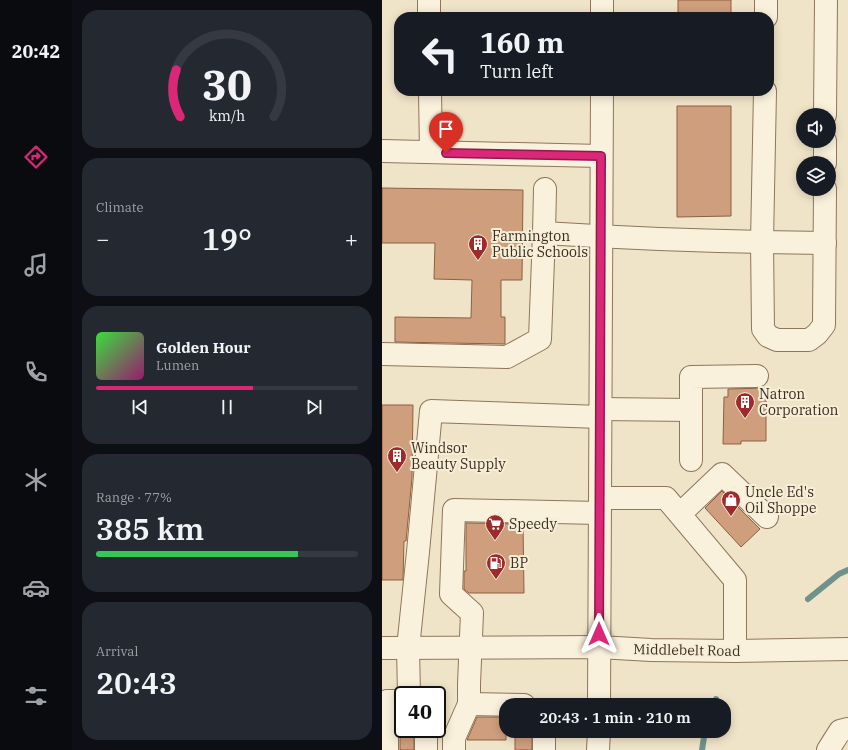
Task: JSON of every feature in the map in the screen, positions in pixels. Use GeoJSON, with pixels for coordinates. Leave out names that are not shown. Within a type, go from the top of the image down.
{"type":"FeatureCollection","features":[{"type":"Feature","properties":{"kind":"street"},"geometry":{"type":"LineString","coordinates":[[429,0],[429,12]]}},
{"type":"Feature","properties":{"kind":"street"},"geometry":{"type":"LineString","coordinates":[[602,0],[602,12]]}},
{"type":"Feature","properties":{"kind":"street"},"geometry":{"type":"LineString","coordinates":[[766,0],[766,12]]}},
{"type":"Feature","properties":{"kind":"street"},"geometry":{"type":"LineString","coordinates":[[825,108],[826,0]]}},
{"type":"Feature","properties":{"kind":"street"},"geometry":{"type":"LineString","coordinates":[[430,96],[431,152]]}},
{"type":"Feature","properties":{"kind":"street"},"geometry":{"type":"LineString","coordinates":[[599,698],[602,96]]}},
{"type":"Feature","properties":{"kind":"street"},"geometry":{"type":"LineString","coordinates":[[765,96],[762,242],[763,329],[768,336],[776,340],[809,340],[817,334],[824,325],[825,196]]}},
{"type":"Feature","properties":{"kind":"street"},"geometry":{"type":"LineString","coordinates":[[382,151],[601,156]]}},
{"type":"Feature","properties":{"kind":"street"},"geometry":{"type":"LineString","coordinates":[[382,354],[507,357],[540,339],[545,189]]}},
{"type":"Feature","properties":{"kind":"street"},"geometry":{"type":"LineString","coordinates":[[544,233],[762,242],[825,243]]}},
{"type":"Feature","properties":{"kind":"street"},"geometry":{"type":"LineString","coordinates":[[691,460],[692,377],[757,376]]}},
{"type":"Feature","properties":{"kind":"street"},"geometry":{"type":"LineString","coordinates":[[409,686],[408,648],[431,411],[600,413],[691,410]]}},
{"type":"Feature","properties":{"kind":"street"},"geometry":{"type":"LineString","coordinates":[[680,514],[722,474],[767,517]]}},
{"type":"Feature","properties":{"kind":"street"},"geometry":{"type":"LineString","coordinates":[[454,750],[454,738],[469,704],[472,613],[452,594],[454,510],[599,505],[666,498],[735,580],[735,651]]}},
{"type":"Feature","properties":{"kind":"street","name":"Middlebelt Road"},"geometry":{"type":"LineString","coordinates":[[382,648],[599,647],[651,650],[735,651],[848,649]]}},
{"type":"Feature","properties":{"kind":"street"},"geometry":{"type":"LineString","coordinates":[[388,750],[388,701],[394,701]]}},
{"type":"Feature","properties":{"kind":"street"},"geometry":{"type":"LineString","coordinates":[[469,704],[499,705]]}},
{"type":"Feature","properties":{"kind":"street"},"geometry":{"type":"LineString","coordinates":[[828,750],[844,730]]}},
{"type":"Feature","properties":{"kind":"street"},"geometry":{"type":"LineString","coordinates":[[426,738],[426,750]]}},
{"type":"Feature","properties":{"kind":"street"},"geometry":{"type":"LineString","coordinates":[[544,738],[544,750]]}},
{"type":"Feature","properties":{"kind":"street"},"geometry":{"type":"LineString","coordinates":[[598,738],[598,750]]}},
{"type":"Feature","properties":{"kind":"building"},"geometry":{"type":"Polygon","coordinates":[[[678,0],[731,0],[731,12],[678,12],[678,0]]]}},
{"type":"Feature","properties":{"kind":"building"},"geometry":{"type":"Polygon","coordinates":[[[677,106],[731,106],[731,216],[677,217],[677,106]]]}},
{"type":"Feature","properties":{"kind":"building","name":"Farmington Public Schools"},"geometry":{"type":"Polygon","coordinates":[[[382,188],[523,190],[522,280],[501,280],[501,317],[505,317],[505,344],[395,342],[395,317],[471,318],[472,280],[434,279],[435,243],[382,243],[382,188]]]}},
{"type":"Feature","properties":{"kind":"building","name":"Natron Corporation"},"geometry":{"type":"Polygon","coordinates":[[[766,388],[766,441],[741,441],[741,444],[723,444],[724,397],[728,397],[728,389],[766,388]]]}},
{"type":"Feature","properties":{"kind":"building","name":"Windsor Beauty Supply"},"geometry":{"type":"Polygon","coordinates":[[[382,405],[413,405],[412,478],[406,541],[404,541],[403,580],[382,580],[382,405]]]}},
{"type":"Feature","properties":{"kind":"building","name":"Uncle Ed's Oil Shoppe"},"geometry":{"type":"Polygon","coordinates":[[[722,491],[760,529],[741,547],[705,508],[722,491]]]}},
{"type":"Feature","properties":{"kind":"building"},"geometry":{"type":"Polygon","coordinates":[[[466,523],[523,524],[524,593],[469,593],[464,589],[464,571],[466,571],[466,523]]]}},
{"type":"Feature","properties":{"kind":"building"},"geometry":{"type":"Polygon","coordinates":[[[477,717],[499,717],[499,738],[506,738],[506,740],[467,740],[477,717]]]}},
{"type":"Feature","properties":{"kind":"building"},"geometry":{"type":"Polygon","coordinates":[[[400,738],[414,738],[414,750],[400,750],[400,738]]]}},
{"type":"Feature","properties":{"kind":"building"},"geometry":{"type":"Polygon","coordinates":[[[515,738],[532,738],[532,750],[515,750],[515,738]]]}},
{"type":"Feature","properties":{"kind":"waterway"},"geometry":{"type":"LineString","coordinates":[[808,599],[839,574],[848,570]]}},
{"type":"Feature","properties":{"kind":"waterway"},"geometry":{"type":"LineString","coordinates":[[702,750],[704,738]]}},
{"type":"Feature","properties":{"kind":"place","name":"Farmington Public Schools"},"geometry":{"type":"Point","coordinates":[478,261]}},
{"type":"Feature","properties":{"kind":"place","name":"Natron Corporation"},"geometry":{"type":"Point","coordinates":[745,419]}},
{"type":"Feature","properties":{"kind":"place","name":"Windsor Beauty Supply"},"geometry":{"type":"Point","coordinates":[397,473]}},
{"type":"Feature","properties":{"kind":"place","name":"Uncle Ed's Oil Shoppe"},"geometry":{"type":"Point","coordinates":[731,517]}},
{"type":"Feature","properties":{"kind":"place","name":"Speedy"},"geometry":{"type":"Point","coordinates":[495,541]}},
{"type":"Feature","properties":{"kind":"place","name":"BP"},"geometry":{"type":"Point","coordinates":[496,580]}},
{"type":"Feature","properties":{"kind":"route"},"geometry":{"type":"LineString","coordinates":[[446,153],[601,156],[599,634]]}}]}
